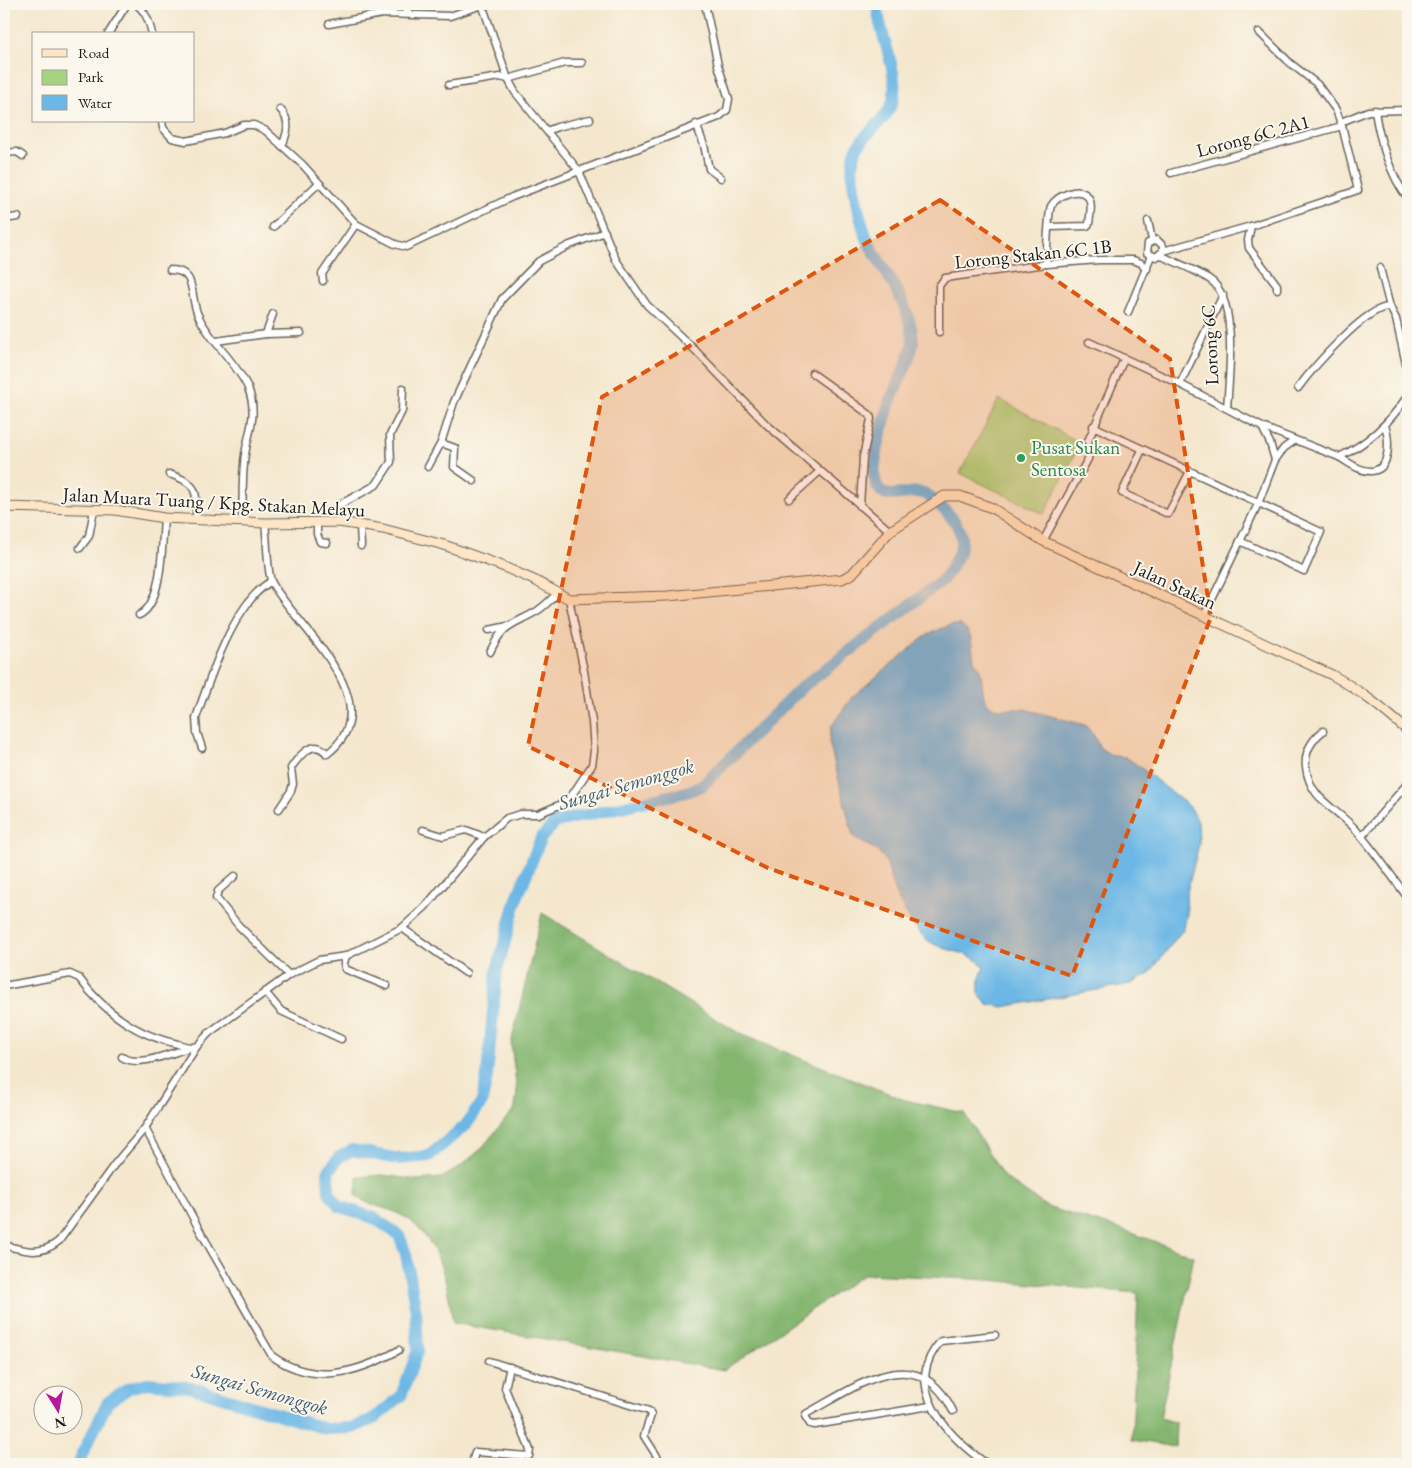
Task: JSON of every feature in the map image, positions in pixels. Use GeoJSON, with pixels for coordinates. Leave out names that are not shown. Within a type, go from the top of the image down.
{"type":"FeatureCollection","features":[{"type":"Feature","properties":{"kind":"main road","name":"Jalan Stakan"},"geometry":{"type":"LineString","coordinates":[[890,531],[944,496],[960,496],[992,508],[1044,541],[1352,686],[1408,731]]}},
{"type":"Feature","properties":{"kind":"main road","name":"Jalan Muara Tuang / Kpg. Stakan Melayu"},"geometry":{"type":"LineString","coordinates":[[4,508],[114,510],[164,518],[196,518],[265,523],[339,522],[360,525],[444,545],[502,566],[569,600]]}},
{"type":"Feature","properties":{"kind":"main road"},"geometry":{"type":"LineString","coordinates":[[569,600],[668,596],[842,579],[852,574],[890,531]]}},
{"type":"Feature","properties":{"kind":"street"},"geometry":{"type":"LineString","coordinates":[[109,32],[127,4]]}},
{"type":"Feature","properties":{"kind":"street"},"geometry":{"type":"LineString","coordinates":[[136,4],[143,10],[150,22],[152,32]]}},
{"type":"Feature","properties":{"kind":"street"},"geometry":{"type":"LineString","coordinates":[[404,4],[406,10],[411,14]]}},
{"type":"Feature","properties":{"kind":"street"},"geometry":{"type":"LineString","coordinates":[[328,24],[382,14],[450,16],[482,4],[508,79],[515,92],[579,171],[616,260],[647,305],[695,350],[766,424],[890,531]]}},
{"type":"Feature","properties":{"kind":"street"},"geometry":{"type":"LineString","coordinates":[[162,122],[163,128],[172,138],[186,141],[254,124],[282,146],[356,224],[395,244],[406,247],[512,197],[723,114],[727,110],[729,99],[718,66],[705,4]]}},
{"type":"Feature","properties":{"kind":"street"},"geometry":{"type":"LineString","coordinates":[[1151,256],[1351,194],[1358,188],[1341,124],[1328,98],[1317,84],[1290,64],[1260,32]]}},
{"type":"Feature","properties":{"kind":"street"},"geometry":{"type":"LineString","coordinates":[[448,85],[500,77],[508,79],[565,64],[582,63]]}},
{"type":"Feature","properties":{"kind":"street"},"geometry":{"type":"LineString","coordinates":[[280,108],[287,116],[288,127],[282,146]]}},
{"type":"Feature","properties":{"kind":"street"},"geometry":{"type":"LineString","coordinates":[[1375,110],[1378,130],[1387,155],[1398,181],[1408,198]]}},
{"type":"Feature","properties":{"kind":"street","name":"Lorong 6C 2A1"},"geometry":{"type":"LineString","coordinates":[[1170,173],[1341,124],[1375,110],[1408,110]]}},
{"type":"Feature","properties":{"kind":"street"},"geometry":{"type":"LineString","coordinates":[[547,132],[554,128],[590,119]]}},
{"type":"Feature","properties":{"kind":"street"},"geometry":{"type":"LineString","coordinates":[[696,124],[704,144],[709,169],[721,178]]}},
{"type":"Feature","properties":{"kind":"street"},"geometry":{"type":"LineString","coordinates":[[4,153],[17,152],[23,156]]}},
{"type":"Feature","properties":{"kind":"street"},"geometry":{"type":"LineString","coordinates":[[273,226],[319,183]]}},
{"type":"Feature","properties":{"kind":"street"},"geometry":{"type":"LineString","coordinates":[[1046,264],[1050,227],[1048,216],[1051,206],[1059,198],[1069,193],[1082,192],[1088,196],[1090,202],[1089,224],[1087,226],[1050,227]]}},
{"type":"Feature","properties":{"kind":"street"},"geometry":{"type":"LineString","coordinates":[[4,219],[18,217]]}},
{"type":"Feature","properties":{"kind":"street"},"geometry":{"type":"LineString","coordinates":[[1128,312],[1151,256],[1146,248],[1152,240],[1148,221]]}},
{"type":"Feature","properties":{"kind":"street"},"geometry":{"type":"LineString","coordinates":[[323,281],[322,274],[356,224]]}},
{"type":"Feature","properties":{"kind":"street"},"geometry":{"type":"LineString","coordinates":[[1251,226],[1248,240],[1249,248],[1277,285],[1276,289]]}},
{"type":"Feature","properties":{"kind":"street"},"geometry":{"type":"LineString","coordinates":[[428,467],[440,443],[454,402],[502,299],[539,261],[570,245],[605,232]]}},
{"type":"Feature","properties":{"kind":"street"},"geometry":{"type":"LineString","coordinates":[[1152,240],[1161,242],[1161,253]]}},
{"type":"Feature","properties":{"kind":"street","name":"Lorong 6C"},"geometry":{"type":"LineString","coordinates":[[1161,253],[1210,279],[1223,295],[1230,345],[1227,408]]}},
{"type":"Feature","properties":{"kind":"street","name":"Lorong Stakan 6C 1B"},"geometry":{"type":"LineString","coordinates":[[939,332],[939,286],[945,278],[1046,264],[1099,260],[1133,260],[1141,263],[1147,269]]}},
{"type":"Feature","properties":{"kind":"street"},"geometry":{"type":"LineString","coordinates":[[1380,268],[1390,307],[1396,320],[1408,373]]}},
{"type":"Feature","properties":{"kind":"street"},"geometry":{"type":"LineString","coordinates":[[170,270],[185,273],[190,278],[191,295],[197,313],[248,389],[253,425],[244,462],[242,521]]}},
{"type":"Feature","properties":{"kind":"street"},"geometry":{"type":"LineString","coordinates":[[1180,384],[1223,295]]}},
{"type":"Feature","properties":{"kind":"street"},"geometry":{"type":"LineString","coordinates":[[1298,388],[1319,362],[1360,323],[1378,309],[1390,307]]}},
{"type":"Feature","properties":{"kind":"street"},"geometry":{"type":"LineString","coordinates":[[266,334],[274,314]]}},
{"type":"Feature","properties":{"kind":"street"},"geometry":{"type":"LineString","coordinates":[[216,341],[266,334],[301,333]]}},
{"type":"Feature","properties":{"kind":"street"},"geometry":{"type":"LineString","coordinates":[[1088,342],[1180,384],[1262,427],[1280,432],[1294,441],[1339,457],[1357,468],[1372,471],[1377,469],[1388,450],[1386,425]]}},
{"type":"Feature","properties":{"kind":"street"},"geometry":{"type":"LineString","coordinates":[[1044,541],[1088,459],[1090,450],[1088,441],[1093,426],[1124,358]]}},
{"type":"Feature","properties":{"kind":"street"},"geometry":{"type":"LineString","coordinates":[[812,373],[870,415],[871,419],[863,457],[860,506]]}},
{"type":"Feature","properties":{"kind":"street"},"geometry":{"type":"LineString","coordinates":[[339,522],[341,504],[376,485],[390,462],[390,434],[402,411],[404,388]]}},
{"type":"Feature","properties":{"kind":"street"},"geometry":{"type":"LineString","coordinates":[[1339,457],[1360,446],[1386,425],[1408,395]]}},
{"type":"Feature","properties":{"kind":"street"},"geometry":{"type":"LineString","coordinates":[[1093,426],[1189,473],[1321,532],[1304,571],[1240,541]]}},
{"type":"Feature","properties":{"kind":"street"},"geometry":{"type":"LineString","coordinates":[[1262,427],[1276,460]]}},
{"type":"Feature","properties":{"kind":"street"},"geometry":{"type":"LineString","coordinates":[[1204,616],[1258,504],[1276,460],[1284,448],[1294,441]]}},
{"type":"Feature","properties":{"kind":"street"},"geometry":{"type":"LineString","coordinates":[[440,443],[454,448],[454,468],[474,481]]}},
{"type":"Feature","properties":{"kind":"street"},"geometry":{"type":"LineString","coordinates":[[1142,450],[1122,493],[1168,514],[1189,473]]}},
{"type":"Feature","properties":{"kind":"street"},"geometry":{"type":"LineString","coordinates":[[789,499],[820,471]]}},
{"type":"Feature","properties":{"kind":"street"},"geometry":{"type":"LineString","coordinates":[[169,474],[189,482],[195,488],[197,494],[196,518]]}},
{"type":"Feature","properties":{"kind":"street"},"geometry":{"type":"LineString","coordinates":[[80,548],[89,536],[94,510]]}},
{"type":"Feature","properties":{"kind":"street"},"geometry":{"type":"LineString","coordinates":[[139,615],[147,611],[158,582],[164,518]]}},
{"type":"Feature","properties":{"kind":"street"},"geometry":{"type":"LineString","coordinates":[[318,522],[318,538],[327,544]]}},
{"type":"Feature","properties":{"kind":"street"},"geometry":{"type":"LineString","coordinates":[[265,523],[270,582],[337,670],[348,694],[350,714],[345,729],[333,749],[327,754],[324,749],[315,746],[308,749],[296,761],[291,768],[293,784],[291,791],[279,809]]}},
{"type":"Feature","properties":{"kind":"street"},"geometry":{"type":"LineString","coordinates":[[360,525],[361,546]]}},
{"type":"Feature","properties":{"kind":"street"},"geometry":{"type":"LineString","coordinates":[[202,748],[197,733],[196,718],[231,632],[252,596],[270,582]]}},
{"type":"Feature","properties":{"kind":"street"},"geometry":{"type":"LineString","coordinates":[[489,630],[508,626],[537,611],[558,593]]}},
{"type":"Feature","properties":{"kind":"street"},"geometry":{"type":"LineString","coordinates":[[4,1245],[37,1252],[50,1248],[59,1241],[114,1164],[145,1128],[194,1047],[228,1017],[289,975],[320,960],[346,956],[402,928],[425,906],[484,837],[508,818],[521,814],[538,814],[564,803],[572,795],[592,765],[592,722],[584,670],[569,600]]}},
{"type":"Feature","properties":{"kind":"street"},"geometry":{"type":"LineString","coordinates":[[490,652],[496,638],[508,626]]}},
{"type":"Feature","properties":{"kind":"street"},"geometry":{"type":"LineString","coordinates":[[1323,731],[1313,740],[1308,750],[1305,762],[1309,783],[1322,800],[1362,836],[1408,898]]}},
{"type":"Feature","properties":{"kind":"street"},"geometry":{"type":"LineString","coordinates":[[1362,836],[1408,783]]}},
{"type":"Feature","properties":{"kind":"street"},"geometry":{"type":"LineString","coordinates":[[422,830],[443,836],[466,830],[484,837]]}},
{"type":"Feature","properties":{"kind":"street"},"geometry":{"type":"LineString","coordinates":[[236,876],[218,890],[216,898],[239,926],[289,975]]}},
{"type":"Feature","properties":{"kind":"street"},"geometry":{"type":"LineString","coordinates":[[402,928],[466,973]]}},
{"type":"Feature","properties":{"kind":"street"},"geometry":{"type":"LineString","coordinates":[[346,956],[344,963],[346,968],[387,986]]}},
{"type":"Feature","properties":{"kind":"street"},"geometry":{"type":"LineString","coordinates":[[4,986],[70,974],[78,978],[130,1028],[144,1034],[194,1047]]}},
{"type":"Feature","properties":{"kind":"street"},"geometry":{"type":"LineString","coordinates":[[265,992],[281,1011],[341,1040]]}},
{"type":"Feature","properties":{"kind":"street"},"geometry":{"type":"LineString","coordinates":[[122,1057],[128,1061],[139,1062],[194,1047]]}},
{"type":"Feature","properties":{"kind":"street"},"geometry":{"type":"LineString","coordinates":[[145,1128],[272,1356],[286,1366],[327,1374],[348,1373],[375,1363],[399,1350]]}},
{"type":"Feature","properties":{"kind":"street"},"geometry":{"type":"LineString","coordinates":[[987,1464],[953,1434],[930,1406],[924,1378],[935,1348],[941,1341],[995,1335]]}},
{"type":"Feature","properties":{"kind":"street"},"geometry":{"type":"LineString","coordinates":[[489,1361],[649,1411],[651,1415],[644,1436],[662,1464]]}},
{"type":"Feature","properties":{"kind":"street"},"geometry":{"type":"LineString","coordinates":[[472,1464],[475,1452],[529,1456],[530,1450],[504,1388],[510,1368]]}},
{"type":"Feature","properties":{"kind":"street"},"geometry":{"type":"LineString","coordinates":[[930,1406],[815,1425],[812,1425],[806,1419],[806,1414],[881,1375],[908,1372],[917,1373],[934,1384],[946,1397],[953,1410]]}},
{"type":"Feature","properties":{"kind":"highlighted area"},"geometry":{"type":"Polygon","coordinates":[[[940,200],[1170,359],[1211,617],[1072,976],[768,868],[528,746],[602,397],[940,200]]]}},
{"type":"Feature","properties":{"kind":"green space","name":"Pusat Sukan Sentosa"},"geometry":{"type":"Polygon","coordinates":[[[999,399],[1081,443],[1044,514],[960,473],[999,399]]]}},
{"type":"Feature","properties":{"kind":"green space"},"geometry":{"type":"Polygon","coordinates":[[[542,913],[742,1035],[905,1100],[964,1113],[1004,1177],[1047,1207],[1129,1232],[1194,1256],[1160,1418],[1176,1423],[1175,1447],[1132,1440],[1138,1293],[976,1279],[864,1274],[724,1370],[453,1323],[444,1274],[431,1245],[422,1232],[410,1221],[395,1212],[370,1204],[356,1196],[357,1177],[382,1175],[418,1180],[441,1178],[457,1169],[480,1150],[515,1108],[517,1091],[511,1044],[542,913]]]}},
{"type":"Feature","properties":{"kind":"water"},"geometry":{"type":"Polygon","coordinates":[[[951,625],[961,625],[967,630],[971,638],[974,661],[980,668],[984,698],[990,706],[997,709],[1024,709],[1085,725],[1093,734],[1100,748],[1113,756],[1126,757],[1191,808],[1198,822],[1199,844],[1186,896],[1187,914],[1184,928],[1149,974],[1130,984],[1003,1007],[988,1004],[979,994],[979,981],[984,967],[972,957],[936,945],[923,936],[908,917],[899,901],[884,858],[877,851],[853,836],[829,742],[831,727],[852,697],[928,634],[951,625]]]}},
{"type":"Feature","properties":{"kind":"waterway","name":"Sungai Semonggok"},"geometry":{"type":"LineString","coordinates":[[79,1464],[108,1402],[129,1388],[147,1383],[190,1387],[326,1429],[352,1428],[375,1418],[401,1396],[418,1350],[416,1312],[406,1254],[399,1235],[374,1218],[339,1206],[329,1192],[328,1172],[339,1157],[352,1150],[399,1159],[429,1156],[466,1125],[482,1102],[487,1076],[497,970],[517,898],[541,838],[556,822],[686,792],[702,786],[801,688],[942,581],[955,561],[961,543],[960,534],[951,516],[924,493],[913,492],[895,495],[884,493],[878,487],[875,478],[879,441],[890,402],[913,342],[908,315],[903,303],[866,237],[853,181],[855,152],[867,134],[882,120],[893,100],[894,77],[878,15],[877,4]]}},
{"type":"Feature","properties":{"kind":"place","name":"Pusat Sukan Sentosa"},"geometry":{"type":"Point","coordinates":[1021,458]}}]}
